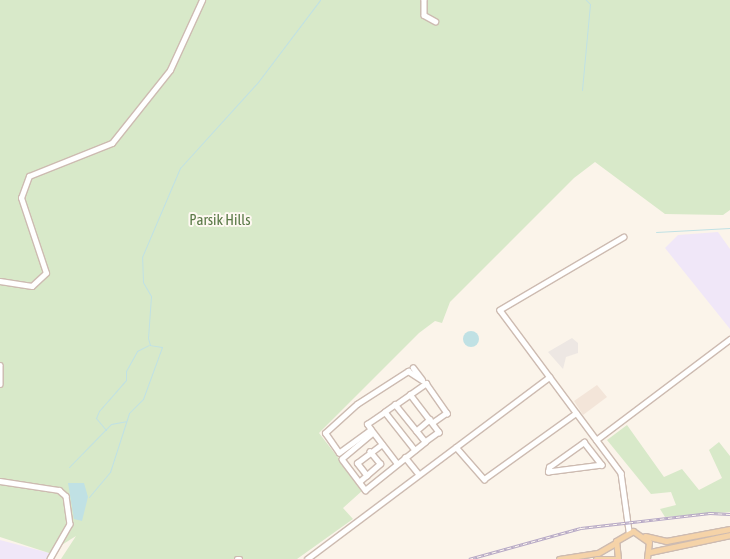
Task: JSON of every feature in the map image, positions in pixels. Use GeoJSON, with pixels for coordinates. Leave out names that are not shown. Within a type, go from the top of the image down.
{"type":"FeatureCollection","features":[{"type":"Feature","properties":{"kind":"main road"},"geometry":{"type":"LineString","coordinates":[[559,559],[608,550],[629,531],[666,541],[730,529]]}},
{"type":"Feature","properties":{"kind":"main road"},"geometry":{"type":"LineString","coordinates":[[650,552],[730,535]]}},
{"type":"Feature","properties":{"kind":"main road"},"geometry":{"type":"LineString","coordinates":[[646,536],[650,552],[647,559]]}},
{"type":"Feature","properties":{"kind":"main road"},"geometry":{"type":"LineString","coordinates":[[596,559],[618,559],[616,541]]}},
{"type":"Feature","properties":{"kind":"street"},"geometry":{"type":"LineString","coordinates":[[0,281],[32,286],[45,278],[46,265],[21,198],[29,176],[112,143],[170,70],[202,0]]}},
{"type":"Feature","properties":{"kind":"street"},"geometry":{"type":"LineString","coordinates":[[424,0],[424,15],[435,21]]}},
{"type":"Feature","properties":{"kind":"street"},"geometry":{"type":"LineString","coordinates":[[624,237],[500,310],[622,477],[629,531]]}},
{"type":"Feature","properties":{"kind":"street"},"geometry":{"type":"LineString","coordinates":[[596,440],[730,339]]}},
{"type":"Feature","properties":{"kind":"street"},"geometry":{"type":"LineString","coordinates":[[0,365],[0,384]]}},
{"type":"Feature","properties":{"kind":"street"},"geometry":{"type":"LineString","coordinates":[[372,432],[339,453],[325,438],[341,417],[408,371],[422,380],[413,368]]}},
{"type":"Feature","properties":{"kind":"street"},"geometry":{"type":"LineString","coordinates":[[307,559],[549,377]]}},
{"type":"Feature","properties":{"kind":"street"},"geometry":{"type":"LineString","coordinates":[[397,464],[367,424],[426,383],[446,413],[416,430]]}},
{"type":"Feature","properties":{"kind":"street"},"geometry":{"type":"LineString","coordinates":[[372,432],[342,459],[359,482],[367,489],[405,457],[439,432],[410,394]]}},
{"type":"Feature","properties":{"kind":"street"},"geometry":{"type":"LineString","coordinates":[[395,405],[425,442]]}},
{"type":"Feature","properties":{"kind":"street"},"geometry":{"type":"LineString","coordinates":[[384,412],[415,450]]}},
{"type":"Feature","properties":{"kind":"street"},"geometry":{"type":"LineString","coordinates":[[456,447],[484,479],[576,413]]}},
{"type":"Feature","properties":{"kind":"street"},"geometry":{"type":"LineString","coordinates":[[584,442],[603,464],[549,474],[548,468],[563,458],[584,442]]}},
{"type":"Feature","properties":{"kind":"street"},"geometry":{"type":"LineString","coordinates":[[367,476],[357,463],[382,444]]}},
{"type":"Feature","properties":{"kind":"street"},"geometry":{"type":"LineString","coordinates":[[359,482],[380,464],[370,452]]}},
{"type":"Feature","properties":{"kind":"street"},"geometry":{"type":"LineString","coordinates":[[405,457],[419,474]]}},
{"type":"Feature","properties":{"kind":"street"},"geometry":{"type":"LineString","coordinates":[[0,480],[58,490],[66,496],[70,524],[50,559]]}},
{"type":"Feature","properties":{"kind":"shaded area"},"geometry":{"type":"Polygon","coordinates":[[[718,232],[730,249],[730,329],[665,248],[678,235],[718,232]]]}},
{"type":"Feature","properties":{"kind":"shaded area"},"geometry":{"type":"Polygon","coordinates":[[[572,338],[578,343],[578,353],[566,357],[563,369],[548,352],[572,338]]]}},
{"type":"Feature","properties":{"kind":"shaded area"},"geometry":{"type":"Polygon","coordinates":[[[597,385],[607,397],[583,415],[574,401],[597,385]]]}},
{"type":"Feature","properties":{"kind":"shaded area"},"geometry":{"type":"Polygon","coordinates":[[[0,540],[53,554],[50,559],[0,559],[0,540]]]}},
{"type":"Feature","properties":{"kind":"green space","name":"Parsik Hills"},"geometry":{"type":"Polygon","coordinates":[[[0,0],[730,0],[730,210],[723,215],[665,214],[595,162],[574,178],[450,302],[442,323],[435,321],[419,333],[319,433],[363,490],[343,508],[353,519],[297,559],[61,559],[76,536],[49,553],[0,537],[0,0]]]}},
{"type":"Feature","properties":{"kind":"green space"},"geometry":{"type":"Polygon","coordinates":[[[627,425],[664,477],[682,469],[699,490],[722,478],[709,450],[719,442],[730,456],[730,512],[665,517],[660,509],[676,505],[671,492],[651,494],[607,440],[627,425]]]}},
{"type":"Feature","properties":{"kind":"water"},"geometry":{"type":"Polygon","coordinates":[[[471,331],[477,333],[479,339],[477,345],[471,347],[465,345],[463,339],[465,333],[471,331]]]}},
{"type":"Feature","properties":{"kind":"water"},"geometry":{"type":"Polygon","coordinates":[[[68,483],[84,483],[88,497],[82,521],[74,519],[68,483]]]}},
{"type":"Feature","properties":{"kind":"waterway"},"geometry":{"type":"LineString","coordinates":[[89,497],[110,472],[129,413],[143,399],[162,347],[150,345],[148,338],[151,296],[143,282],[142,257],[180,168],[258,82],[320,0]]}},
{"type":"Feature","properties":{"kind":"waterway"},"geometry":{"type":"LineString","coordinates":[[582,90],[590,4],[586,0]]}},
{"type":"Feature","properties":{"kind":"waterway"},"geometry":{"type":"LineString","coordinates":[[656,232],[730,228]]}},
{"type":"Feature","properties":{"kind":"waterway"},"geometry":{"type":"LineString","coordinates":[[106,430],[96,418],[99,411],[126,380],[126,371],[137,351],[149,345]]}},
{"type":"Feature","properties":{"kind":"waterway"},"geometry":{"type":"LineString","coordinates":[[69,467],[111,424],[126,421]]}},
{"type":"Feature","properties":{"kind":"railway"},"geometry":{"type":"LineString","coordinates":[[469,559],[581,528],[710,513],[730,514]]}}]}
